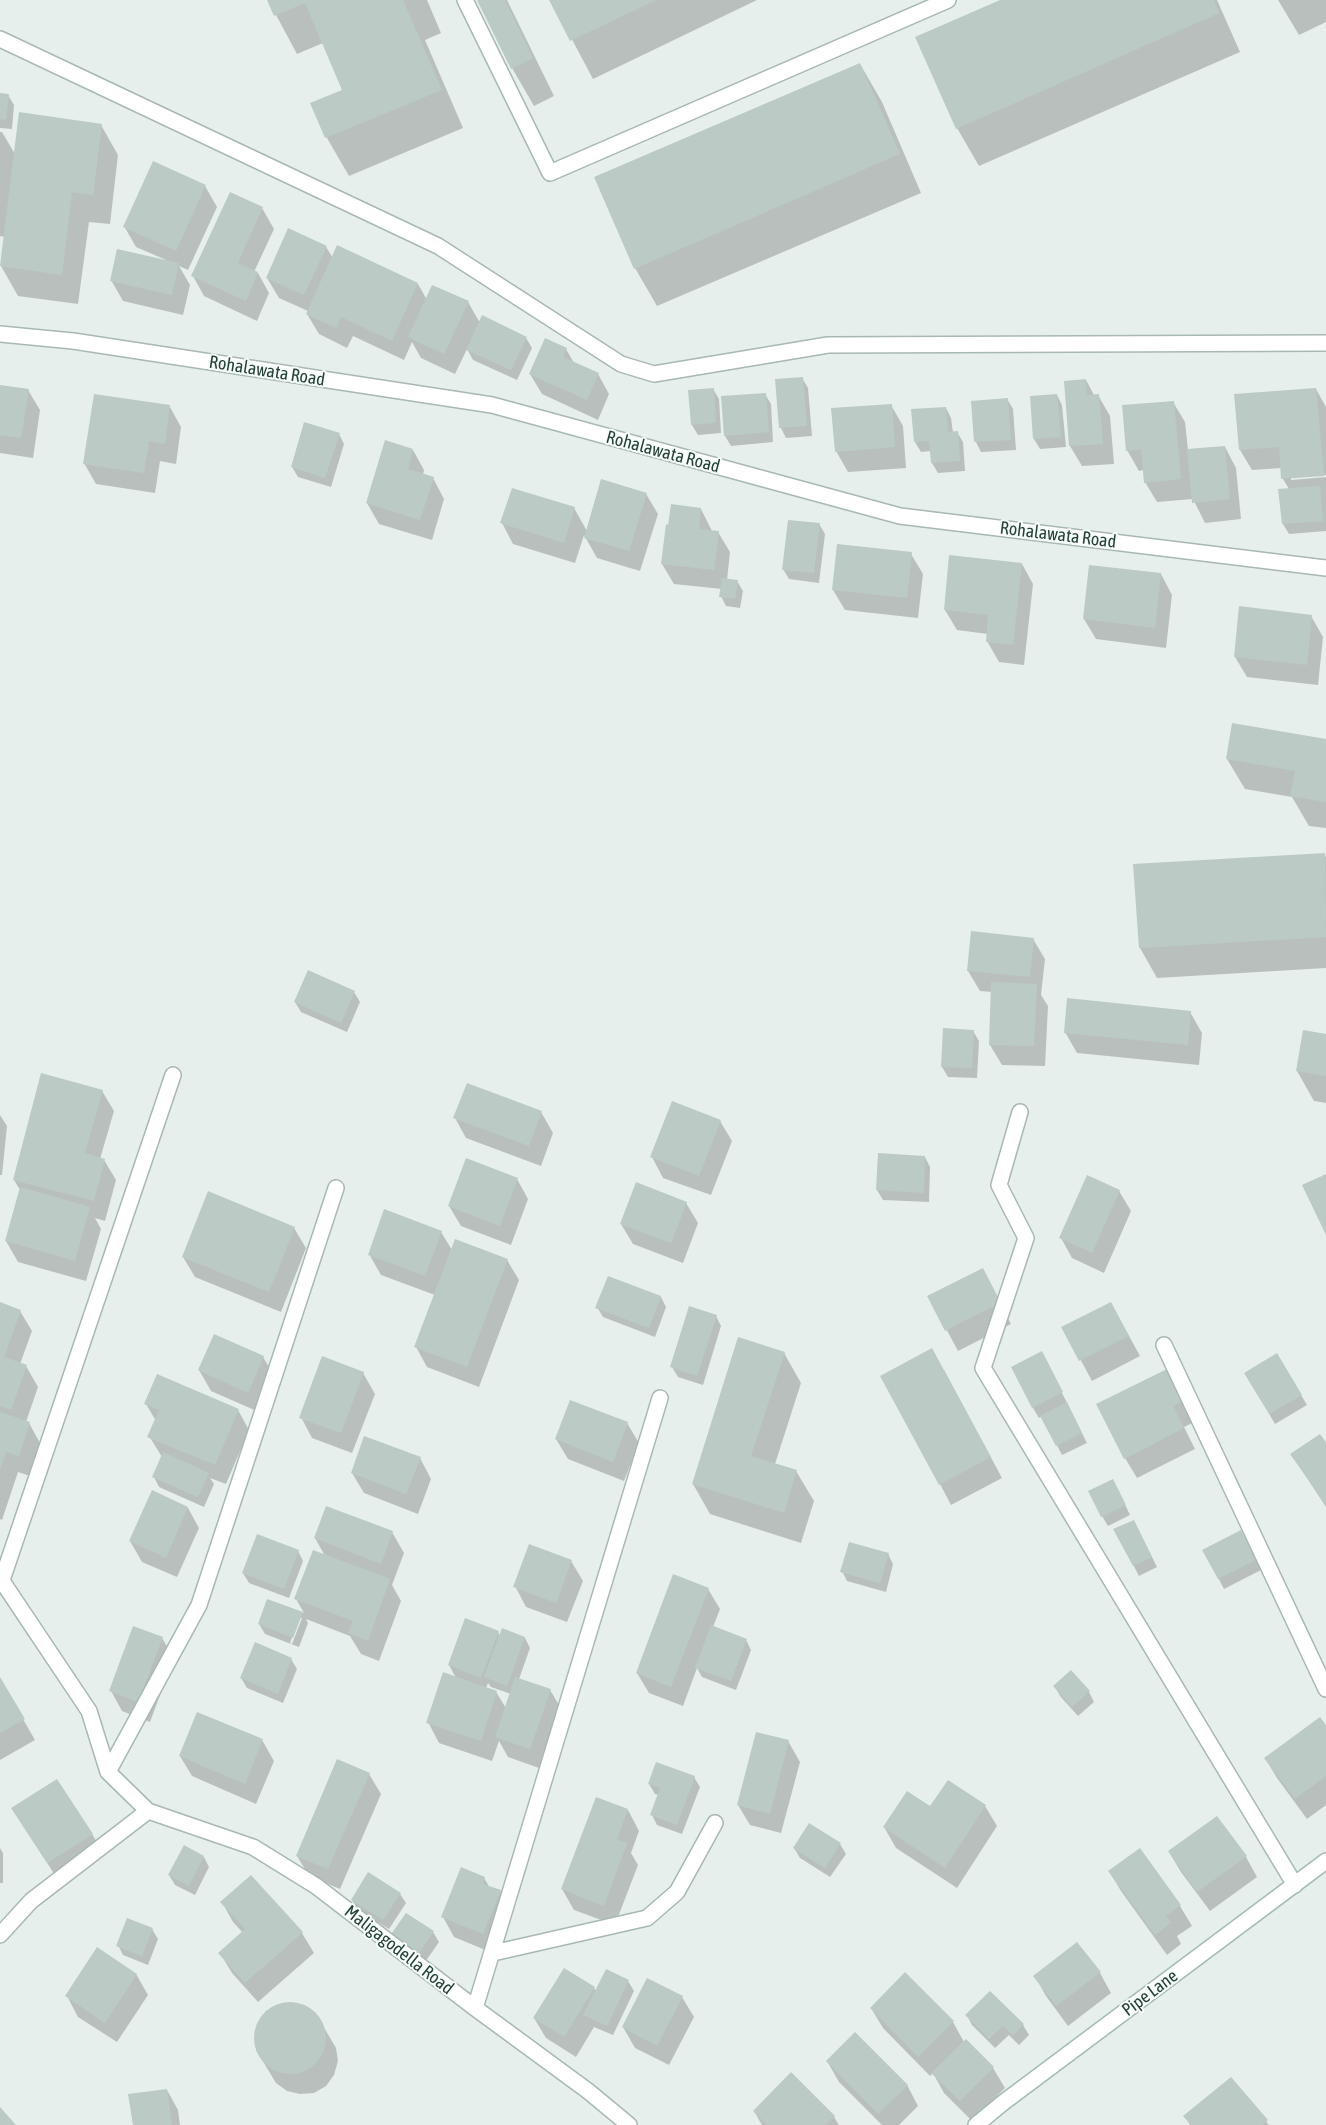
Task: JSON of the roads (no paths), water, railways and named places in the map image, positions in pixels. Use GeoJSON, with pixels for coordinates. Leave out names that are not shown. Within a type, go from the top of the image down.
{"type":"FeatureCollection","features":[{"type":"Feature","properties":{"kind":"street"},"geometry":{"type":"LineString","coordinates":[[465,0],[550,173],[948,0]]}},
{"type":"Feature","properties":{"kind":"street"},"geometry":{"type":"LineString","coordinates":[[0,39],[438,246],[621,364],[654,374],[828,345],[1326,343]]}},
{"type":"Feature","properties":{"kind":"street","name":"Rohalawata Road"},"geometry":{"type":"LineString","coordinates":[[0,334],[73,341],[492,406],[900,516],[1326,568]]}},
{"type":"Feature","properties":{"kind":"street"},"geometry":{"type":"LineString","coordinates":[[0,1935],[31,1901],[148,1811],[108,1772],[89,1712],[1,1579],[173,1075]]}},
{"type":"Feature","properties":{"kind":"street"},"geometry":{"type":"LineString","coordinates":[[1020,1112],[998,1185],[1026,1238],[983,1368],[1295,1885]]}},
{"type":"Feature","properties":{"kind":"street"},"geometry":{"type":"LineString","coordinates":[[108,1772],[200,1605],[336,1188]]}},
{"type":"Feature","properties":{"kind":"street"},"geometry":{"type":"LineString","coordinates":[[1164,1344],[1326,1689]]}},
{"type":"Feature","properties":{"kind":"street"},"geometry":{"type":"LineString","coordinates":[[475,2008],[660,1398]]}},
{"type":"Feature","properties":{"kind":"street","name":"Maligagodella Road"},"geometry":{"type":"LineString","coordinates":[[148,1811],[253,1847],[316,1886],[475,2008],[588,2091],[629,2125]]}},
{"type":"Feature","properties":{"kind":"street"},"geometry":{"type":"LineString","coordinates":[[493,1953],[647,1918],[677,1892],[714,1824]]}},
{"type":"Feature","properties":{"kind":"street","name":"Pipe Lane"},"geometry":{"type":"LineString","coordinates":[[976,2125],[1011,2096],[1326,1861]]}}]}
